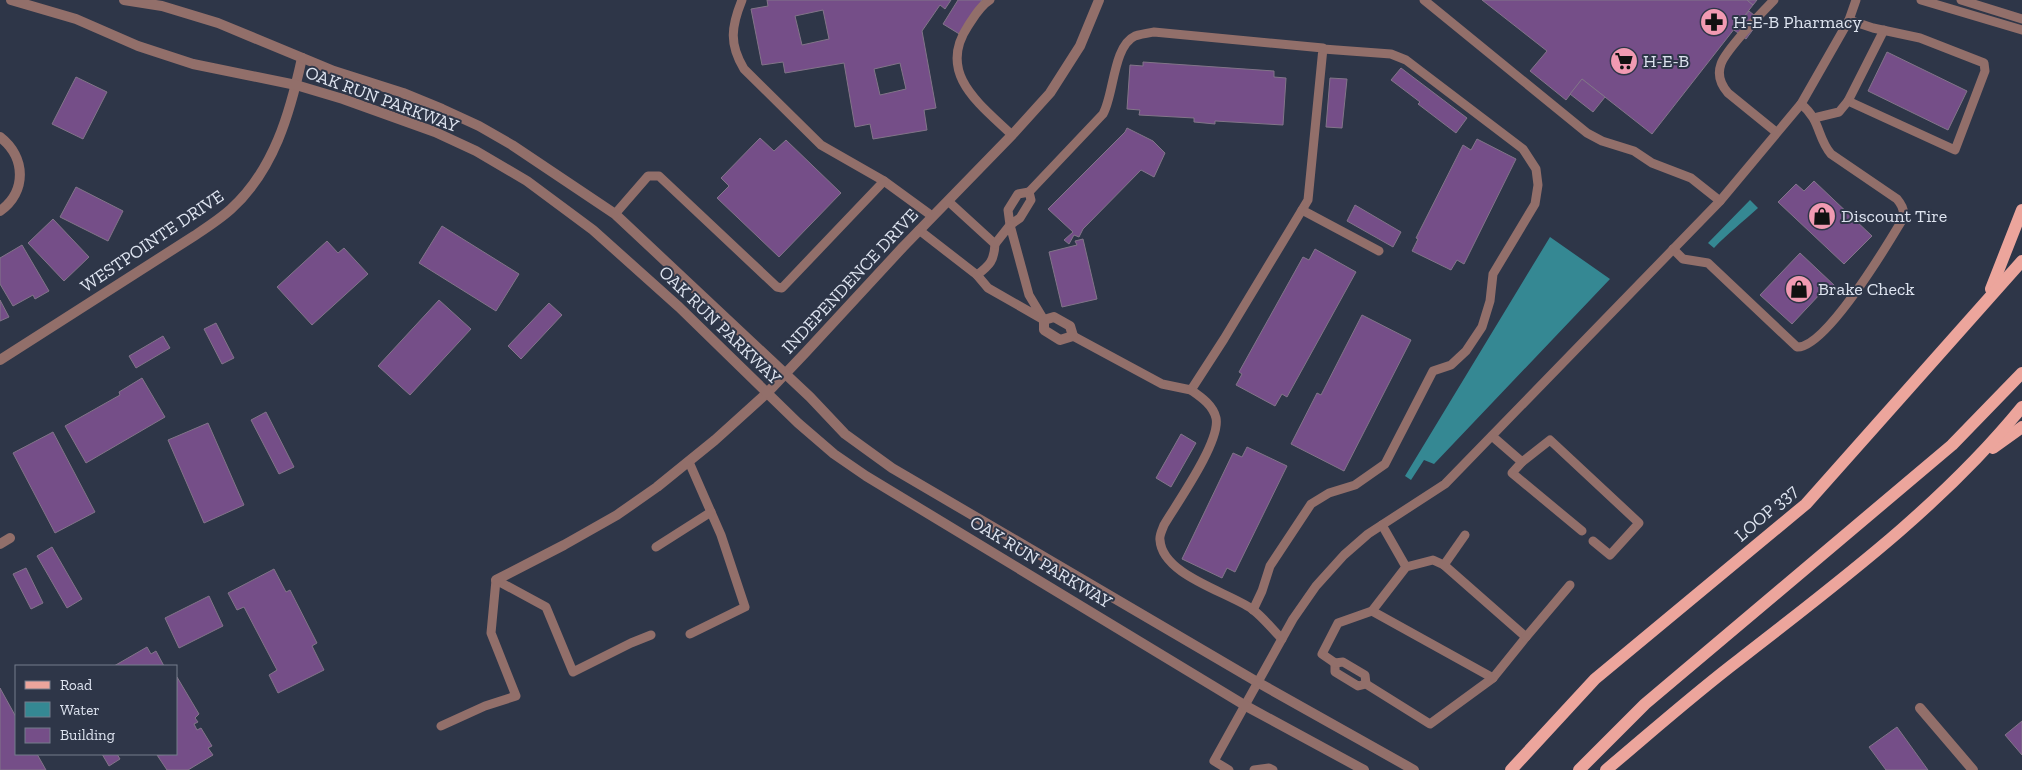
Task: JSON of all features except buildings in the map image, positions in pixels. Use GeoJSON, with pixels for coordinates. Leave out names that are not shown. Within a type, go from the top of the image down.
{"type":"FeatureCollection","features":[{"type":"Feature","properties":{"kind":"main road"},"geometry":{"type":"LineString","coordinates":[[1987,298],[2022,210]]}},
{"type":"Feature","properties":{"kind":"main road","name":"LOOP 337"},"geometry":{"type":"LineString","coordinates":[[1511,770],[1595,679],[1806,504],[1987,298],[2022,261]]}},
{"type":"Feature","properties":{"kind":"main road"},"geometry":{"type":"LineString","coordinates":[[1579,770],[1645,704],[1952,445],[2022,373]]}},
{"type":"Feature","properties":{"kind":"main road"},"geometry":{"type":"LineString","coordinates":[[1973,463],[2022,407]]}},
{"type":"Feature","properties":{"kind":"main road"},"geometry":{"type":"LineString","coordinates":[[1606,770],[1738,660],[1866,561],[1973,463],[2022,427]]}},
{"type":"Feature","properties":{"kind":"street","name":"OAK RUN PARKWAY"},"geometry":{"type":"LineString","coordinates":[[11,0],[76,19],[138,46],[193,64],[296,85],[344,99],[435,132],[476,151],[527,181],[620,252],[798,423],[834,454],[866,476],[1246,706],[1364,770]]}},
{"type":"Feature","properties":{"kind":"street","name":"OAK RUN PARKWAY"},"geometry":{"type":"LineString","coordinates":[[124,0],[188,13],[218,23],[334,71],[403,93],[479,126],[512,145],[615,214],[810,397],[844,434],[892,468],[1259,683],[1414,770]]}},
{"type":"Feature","properties":{"kind":"street","name":"INDEPENDENCE DRIVE"},"geometry":{"type":"LineString","coordinates":[[496,580],[617,515],[689,462],[767,393],[932,216],[1012,136],[1050,93],[1080,46],[1098,0]]}},
{"type":"Feature","properties":{"kind":"street","name":"WESTPOINTE DRIVE"},"geometry":{"type":"LineString","coordinates":[[0,360],[194,236],[231,209],[251,188],[270,157],[285,124],[302,58]]}},
{"type":"Feature","properties":{"kind":"street"},"geometry":{"type":"LineString","coordinates":[[0,138],[16,154],[21,176],[14,197],[0,210]]}},
{"type":"Feature","properties":{"kind":"street"},"geometry":{"type":"LineString","coordinates":[[1054,317],[1070,326],[1073,336],[1060,340],[1044,330],[1044,320],[1054,317]]}},
{"type":"Feature","properties":{"kind":"street"},"geometry":{"type":"LineString","coordinates":[[0,544],[10,538]]}},
{"type":"Feature","properties":{"kind":"street"},"geometry":{"type":"LineString","coordinates":[[1920,708],[1973,770]]}},
{"type":"Feature","properties":{"kind":"lane"},"geometry":{"type":"LineString","coordinates":[[742,0],[734,18],[733,39],[737,56],[744,69],[821,144],[884,181],[932,216]]}},
{"type":"Feature","properties":{"kind":"lane"},"geometry":{"type":"LineString","coordinates":[[990,0],[984,3],[962,35],[957,54],[958,64],[962,83],[968,92],[1012,136]]}},
{"type":"Feature","properties":{"kind":"lane"},"geometry":{"type":"LineString","coordinates":[[1424,0],[1587,133],[1602,141],[1634,151],[1652,163],[1691,178],[1720,201]]}},
{"type":"Feature","properties":{"kind":"lane"},"geometry":{"type":"LineString","coordinates":[[1774,0],[1721,64],[1720,81],[1723,87],[1735,98],[1776,132]]}},
{"type":"Feature","properties":{"kind":"lane"},"geometry":{"type":"LineString","coordinates":[[1208,770],[1246,706],[1303,602],[1316,586],[1344,555],[1368,534],[1444,484],[1720,201],[1801,104],[1849,20],[1856,0]]}},
{"type":"Feature","properties":{"kind":"lane"},"geometry":{"type":"LineString","coordinates":[[1921,0],[2022,30]]}},
{"type":"Feature","properties":{"kind":"lane"},"geometry":{"type":"LineString","coordinates":[[1961,0],[2022,19]]}},
{"type":"Feature","properties":{"kind":"lane"},"geometry":{"type":"LineString","coordinates":[[1848,101],[1955,150],[1985,71],[1984,63],[1920,38],[1849,20]]}},
{"type":"Feature","properties":{"kind":"lane"},"geometry":{"type":"LineString","coordinates":[[1814,118],[1839,112],[1848,101],[1884,30]]}},
{"type":"Feature","properties":{"kind":"lane"},"geometry":{"type":"LineString","coordinates":[[1044,320],[1029,294],[1010,225],[1008,210],[1018,194],[1029,192],[1103,114],[1109,99],[1115,67],[1129,40],[1135,36],[1154,32],[1391,54],[1406,60],[1523,148],[1536,169],[1538,185],[1535,204],[1493,274],[1490,301],[1482,327],[1466,351],[1451,365],[1433,371],[1385,464],[1355,485],[1329,493],[1311,504],[1270,566],[1262,591],[1253,610]]}},
{"type":"Feature","properties":{"kind":"lane"},"geometry":{"type":"LineString","coordinates":[[1191,390],[1308,200],[1323,49]]}},
{"type":"Feature","properties":{"kind":"lane"},"geometry":{"type":"LineString","coordinates":[[1673,250],[1683,259],[1708,263],[1794,346],[1800,348],[1807,346],[1841,312],[1860,289],[1904,215],[1897,199],[1831,154],[1825,147],[1810,111],[1801,104]]}},
{"type":"Feature","properties":{"kind":"lane"},"geometry":{"type":"LineString","coordinates":[[615,214],[648,176],[659,176],[777,287],[782,288],[884,181]]}},
{"type":"Feature","properties":{"kind":"lane"},"geometry":{"type":"LineString","coordinates":[[977,275],[988,266],[994,256],[995,244],[1010,225],[1020,218],[1031,200],[1029,192]]}},
{"type":"Feature","properties":{"kind":"lane"},"geometry":{"type":"LineString","coordinates":[[948,201],[995,244]]}},
{"type":"Feature","properties":{"kind":"lane"},"geometry":{"type":"LineString","coordinates":[[1302,210],[1379,251]]}},
{"type":"Feature","properties":{"kind":"lane"},"geometry":{"type":"LineString","coordinates":[[919,230],[977,275],[988,288],[1044,320]]}},
{"type":"Feature","properties":{"kind":"lane"},"geometry":{"type":"LineString","coordinates":[[1073,336],[1162,384],[1191,390],[1206,401],[1212,410],[1217,426],[1212,444],[1164,526],[1159,539],[1162,550],[1170,562],[1186,575],[1253,610],[1282,639]]}},
{"type":"Feature","properties":{"kind":"lane"},"geometry":{"type":"LineString","coordinates":[[1492,436],[1522,462]]}},
{"type":"Feature","properties":{"kind":"lane"},"geometry":{"type":"LineString","coordinates":[[1582,531],[1512,473],[1522,462],[1550,440],[1639,524],[1610,555],[1593,541]]}},
{"type":"Feature","properties":{"kind":"lane"},"geometry":{"type":"LineString","coordinates":[[689,462],[721,535],[746,607],[690,634]]}},
{"type":"Feature","properties":{"kind":"lane"},"geometry":{"type":"LineString","coordinates":[[656,546],[711,512]]}},
{"type":"Feature","properties":{"kind":"lane"},"geometry":{"type":"LineString","coordinates":[[1382,525],[1406,567]]}},
{"type":"Feature","properties":{"kind":"lane"},"geometry":{"type":"LineString","coordinates":[[1444,565],[1465,535]]}},
{"type":"Feature","properties":{"kind":"lane"},"geometry":{"type":"LineString","coordinates":[[1366,684],[1365,675],[1343,662],[1335,663],[1322,654],[1338,623],[1372,611],[1406,567],[1433,560],[1444,565],[1526,637]]}},
{"type":"Feature","properties":{"kind":"lane"},"geometry":{"type":"LineString","coordinates":[[440,726],[484,706],[516,696],[491,633],[496,580],[546,607],[573,672],[630,643],[651,635]]}},
{"type":"Feature","properties":{"kind":"lane"},"geometry":{"type":"LineString","coordinates":[[1335,663],[1335,672],[1358,686],[1366,684],[1430,724],[1493,678],[1570,585]]}},
{"type":"Feature","properties":{"kind":"lane"},"geometry":{"type":"LineString","coordinates":[[1372,611],[1493,678]]}},
{"type":"Feature","properties":{"kind":"lane"},"geometry":{"type":"LineString","coordinates":[[1214,761],[1228,770]]}},
{"type":"Feature","properties":{"kind":"lane"},"geometry":{"type":"LineString","coordinates":[[1254,770],[1269,768],[1273,770]]}},
{"type":"Feature","properties":{"kind":"water"},"geometry":{"type":"Polygon","coordinates":[[[1750,200],[1758,208],[1714,248],[1708,243],[1750,200]]]}},
{"type":"Feature","properties":{"kind":"water"},"geometry":{"type":"Polygon","coordinates":[[[1550,237],[1610,279],[1434,464],[1424,460],[1411,480],[1405,476],[1550,237]]]}},
{"type":"Feature","properties":{"kind":"place","name":"H-E-B Pharmacy"},"geometry":{"type":"Point","coordinates":[1714,22]}},
{"type":"Feature","properties":{"kind":"place","name":"H-E-B"},"geometry":{"type":"Point","coordinates":[1624,61]}},
{"type":"Feature","properties":{"kind":"place","name":"Discount Tire"},"geometry":{"type":"Point","coordinates":[1822,216]}},
{"type":"Feature","properties":{"kind":"place","name":"Brake Check"},"geometry":{"type":"Point","coordinates":[1799,289]}}]}
